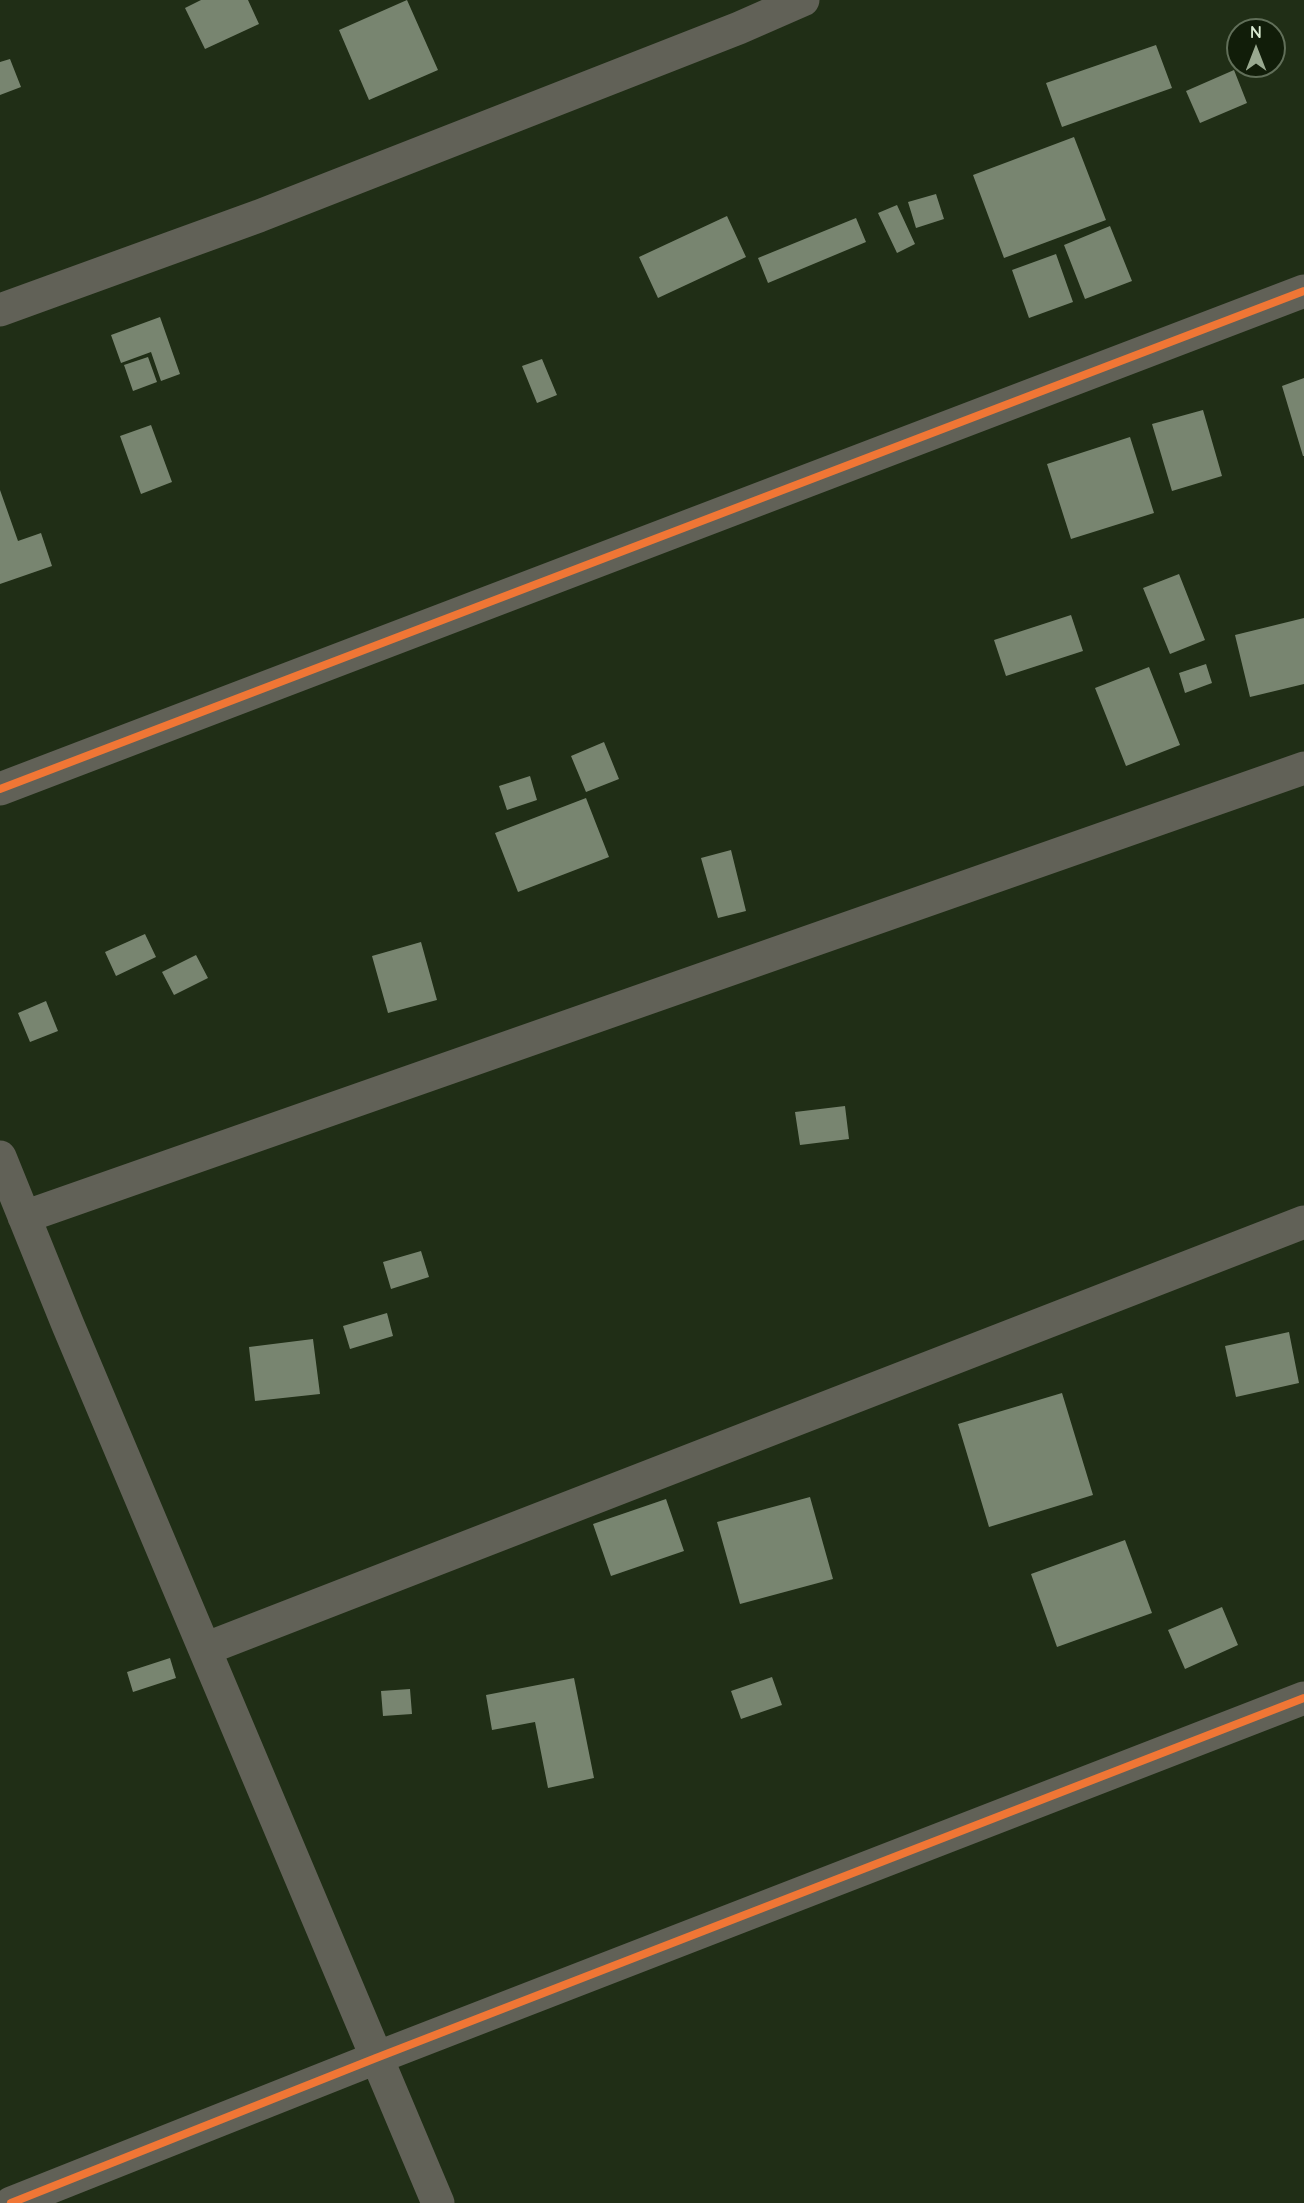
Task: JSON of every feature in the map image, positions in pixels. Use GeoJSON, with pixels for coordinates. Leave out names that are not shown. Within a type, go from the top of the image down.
{"type":"FeatureCollection","features":[{"type":"Feature","properties":{"kind":"street"},"geometry":{"type":"LineString","coordinates":[[0,310],[259,216],[739,28],[803,0]]}},
{"type":"Feature","properties":{"kind":"street"},"geometry":{"type":"LineString","coordinates":[[0,789],[1304,291]]}},
{"type":"Feature","properties":{"kind":"street"},"geometry":{"type":"LineString","coordinates":[[24,1217],[1304,768]]}},
{"type":"Feature","properties":{"kind":"street"},"geometry":{"type":"LineString","coordinates":[[0,1157],[438,2203]]}},
{"type":"Feature","properties":{"kind":"street"},"geometry":{"type":"LineString","coordinates":[[205,1649],[1304,1222]]}},
{"type":"Feature","properties":{"kind":"street"},"geometry":{"type":"LineString","coordinates":[[11,2203],[376,2058],[1304,1698]]}},
{"type":"Feature","properties":{"kind":"building"},"geometry":{"type":"Polygon","coordinates":[[[201,0],[248,0],[259,24],[205,49],[185,8],[201,0]]]}},
{"type":"Feature","properties":{"kind":"building"},"geometry":{"type":"Polygon","coordinates":[[[407,0],[438,70],[369,100],[339,30],[407,0]]]}},
{"type":"Feature","properties":{"kind":"building"},"geometry":{"type":"Polygon","coordinates":[[[1156,45],[1172,88],[1062,127],[1046,83],[1156,45]]]}},
{"type":"Feature","properties":{"kind":"building"},"geometry":{"type":"Polygon","coordinates":[[[10,59],[21,87],[0,95],[0,62],[10,59]]]}},
{"type":"Feature","properties":{"kind":"building"},"geometry":{"type":"Polygon","coordinates":[[[1226,74],[1226,78],[1237,78],[1247,103],[1200,123],[1186,91],[1226,74]]]}},
{"type":"Feature","properties":{"kind":"building"},"geometry":{"type":"Polygon","coordinates":[[[1074,137],[1106,220],[1004,258],[973,175],[1074,137]]]}},
{"type":"Feature","properties":{"kind":"building"},"geometry":{"type":"Polygon","coordinates":[[[936,194],[944,219],[916,228],[908,202],[936,194]]]}},
{"type":"Feature","properties":{"kind":"building"},"geometry":{"type":"Polygon","coordinates":[[[897,205],[915,244],[897,253],[878,213],[897,205]]]}},
{"type":"Feature","properties":{"kind":"building"},"geometry":{"type":"Polygon","coordinates":[[[727,216],[746,257],[658,298],[639,257],[727,216]]]}},
{"type":"Feature","properties":{"kind":"building"},"geometry":{"type":"Polygon","coordinates":[[[856,218],[866,242],[768,283],[758,258],[856,218]]]}},
{"type":"Feature","properties":{"kind":"building"},"geometry":{"type":"Polygon","coordinates":[[[1110,226],[1132,281],[1085,299],[1064,245],[1110,226]]]}},
{"type":"Feature","properties":{"kind":"building"},"geometry":{"type":"Polygon","coordinates":[[[1056,254],[1073,302],[1029,318],[1012,270],[1056,254]]]}},
{"type":"Feature","properties":{"kind":"building"},"geometry":{"type":"Polygon","coordinates":[[[160,317],[180,374],[161,381],[151,352],[121,363],[111,335],[160,317]]]}},
{"type":"Feature","properties":{"kind":"building"},"geometry":{"type":"Polygon","coordinates":[[[148,357],[157,382],[133,391],[124,365],[148,357]]]}},
{"type":"Feature","properties":{"kind":"building"},"geometry":{"type":"Polygon","coordinates":[[[542,359],[557,395],[537,403],[522,366],[542,359]]]}},
{"type":"Feature","properties":{"kind":"building"},"geometry":{"type":"Polygon","coordinates":[[[1304,378],[1304,456],[1303,456],[1282,386],[1304,378]]]}},
{"type":"Feature","properties":{"kind":"building"},"geometry":{"type":"Polygon","coordinates":[[[1203,410],[1222,476],[1172,491],[1152,424],[1203,410]]]}},
{"type":"Feature","properties":{"kind":"building"},"geometry":{"type":"Polygon","coordinates":[[[151,425],[172,482],[141,494],[120,436],[151,425]]]}},
{"type":"Feature","properties":{"kind":"building"},"geometry":{"type":"Polygon","coordinates":[[[1130,437],[1154,513],[1071,539],[1047,464],[1130,437]]]}},
{"type":"Feature","properties":{"kind":"building"},"geometry":{"type":"Polygon","coordinates":[[[0,490],[18,541],[41,533],[52,566],[0,584],[0,490]]]}},
{"type":"Feature","properties":{"kind":"building"},"geometry":{"type":"Polygon","coordinates":[[[1179,574],[1205,640],[1170,654],[1143,588],[1179,574]]]}},
{"type":"Feature","properties":{"kind":"building"},"geometry":{"type":"Polygon","coordinates":[[[1071,615],[1083,651],[1006,676],[994,640],[1071,615]]]}},
{"type":"Feature","properties":{"kind":"building"},"geometry":{"type":"Polygon","coordinates":[[[1304,618],[1304,684],[1250,697],[1235,635],[1304,618]]]}},
{"type":"Feature","properties":{"kind":"building"},"geometry":{"type":"Polygon","coordinates":[[[1206,664],[1212,683],[1185,693],[1179,673],[1206,664]]]}},
{"type":"Feature","properties":{"kind":"building"},"geometry":{"type":"Polygon","coordinates":[[[1149,667],[1180,745],[1126,766],[1095,688],[1149,667]]]}},
{"type":"Feature","properties":{"kind":"building"},"geometry":{"type":"Polygon","coordinates":[[[604,742],[619,779],[586,792],[571,756],[604,742]]]}},
{"type":"Feature","properties":{"kind":"building"},"geometry":{"type":"Polygon","coordinates":[[[530,776],[537,800],[507,810],[499,786],[530,776]]]}},
{"type":"Feature","properties":{"kind":"building"},"geometry":{"type":"Polygon","coordinates":[[[586,798],[609,857],[518,892],[495,833],[586,798]]]}},
{"type":"Feature","properties":{"kind":"building"},"geometry":{"type":"Polygon","coordinates":[[[731,850],[746,911],[718,918],[701,858],[731,850]]]}},
{"type":"Feature","properties":{"kind":"building"},"geometry":{"type":"Polygon","coordinates":[[[145,934],[156,957],[116,976],[105,952],[145,934]]]}},
{"type":"Feature","properties":{"kind":"building"},"geometry":{"type":"Polygon","coordinates":[[[421,942],[437,1000],[388,1013],[372,956],[421,942]]]}},
{"type":"Feature","properties":{"kind":"building"},"geometry":{"type":"Polygon","coordinates":[[[196,955],[208,978],[174,995],[162,972],[196,955]]]}},
{"type":"Feature","properties":{"kind":"building"},"geometry":{"type":"Polygon","coordinates":[[[46,1001],[58,1031],[30,1042],[18,1013],[46,1001]]]}},
{"type":"Feature","properties":{"kind":"building"},"geometry":{"type":"Polygon","coordinates":[[[845,1106],[849,1139],[800,1145],[795,1112],[845,1106]]]}},
{"type":"Feature","properties":{"kind":"building"},"geometry":{"type":"Polygon","coordinates":[[[421,1251],[429,1277],[391,1289],[383,1262],[421,1251]]]}},
{"type":"Feature","properties":{"kind":"building"},"geometry":{"type":"Polygon","coordinates":[[[387,1313],[393,1336],[350,1349],[343,1326],[387,1313]]]}},
{"type":"Feature","properties":{"kind":"building"},"geometry":{"type":"Polygon","coordinates":[[[1289,1332],[1299,1383],[1236,1397],[1225,1346],[1289,1332]]]}},
{"type":"Feature","properties":{"kind":"building"},"geometry":{"type":"Polygon","coordinates":[[[313,1339],[320,1394],[255,1401],[249,1347],[313,1339]]]}},
{"type":"Feature","properties":{"kind":"building"},"geometry":{"type":"Polygon","coordinates":[[[1062,1393],[1093,1495],[989,1527],[958,1424],[1062,1393]]]}},
{"type":"Feature","properties":{"kind":"building"},"geometry":{"type":"Polygon","coordinates":[[[810,1497],[833,1579],[740,1604],[717,1522],[810,1497]]]}},
{"type":"Feature","properties":{"kind":"building"},"geometry":{"type":"Polygon","coordinates":[[[666,1499],[684,1551],[611,1576],[593,1524],[666,1499]]]}},
{"type":"Feature","properties":{"kind":"building"},"geometry":{"type":"Polygon","coordinates":[[[1125,1540],[1152,1613],[1057,1647],[1031,1574],[1125,1540]]]}},
{"type":"Feature","properties":{"kind":"building"},"geometry":{"type":"Polygon","coordinates":[[[1222,1607],[1238,1645],[1185,1669],[1168,1630],[1222,1607]]]}},
{"type":"Feature","properties":{"kind":"building"},"geometry":{"type":"Polygon","coordinates":[[[170,1658],[176,1678],[133,1692],[127,1672],[170,1658]]]}},
{"type":"Feature","properties":{"kind":"building"},"geometry":{"type":"Polygon","coordinates":[[[772,1677],[782,1705],[741,1719],[731,1691],[772,1677]]]}},
{"type":"Feature","properties":{"kind":"building"},"geometry":{"type":"Polygon","coordinates":[[[574,1678],[594,1778],[548,1788],[535,1722],[492,1730],[486,1695],[574,1678]]]}},
{"type":"Feature","properties":{"kind":"building"},"geometry":{"type":"Polygon","coordinates":[[[410,1689],[412,1714],[383,1716],[381,1691],[410,1689]]]}},
{"type":"Feature","properties":{"kind":"cycle path"},"geometry":{"type":"LineString","coordinates":[[0,789],[1304,291]]}},
{"type":"Feature","properties":{"kind":"cycle path"},"geometry":{"type":"LineString","coordinates":[[11,2203],[376,2058],[1304,1698]]}}]}
